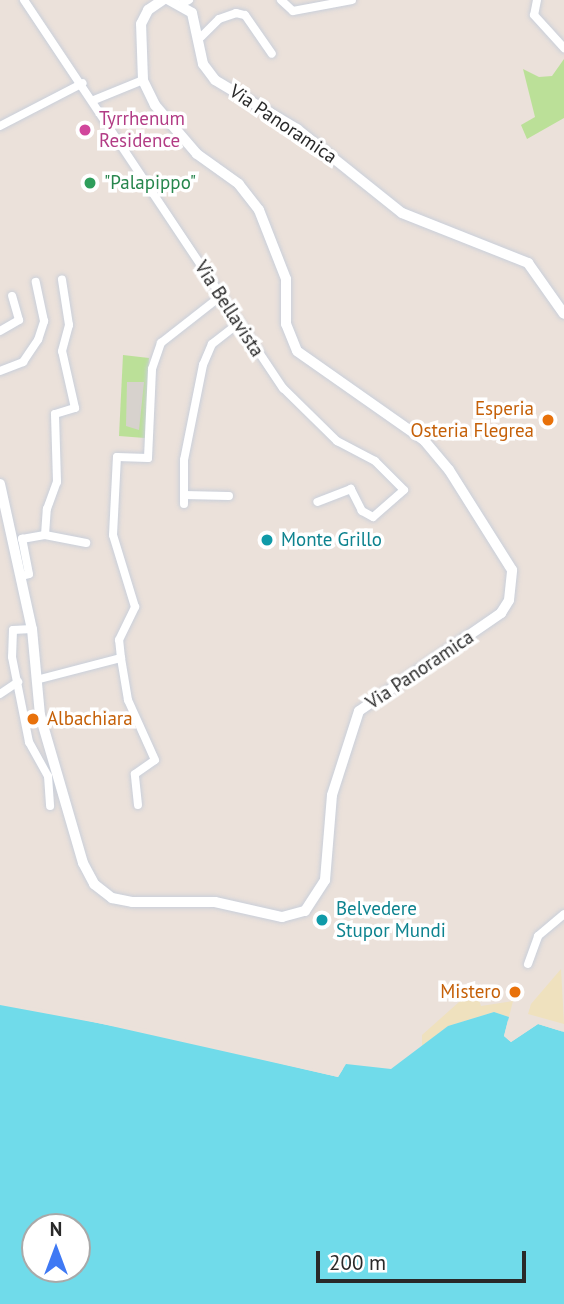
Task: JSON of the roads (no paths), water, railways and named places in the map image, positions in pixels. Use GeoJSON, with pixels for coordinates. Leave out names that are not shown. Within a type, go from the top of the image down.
{"type":"FeatureCollection","features":[{"type":"Feature","properties":{"kind":"street","name":"Via Bellavista"},"geometry":{"type":"LineString","coordinates":[[24,0],[83,83],[283,388],[337,440],[375,461],[404,491],[373,517],[362,511],[351,489],[317,502]]}},
{"type":"Feature","properties":{"kind":"street","name":"Via Panoramica"},"geometry":{"type":"LineString","coordinates":[[0,484],[32,629],[40,715],[83,863],[94,884],[112,898],[132,902],[215,902],[282,917],[305,911],[325,880],[332,795],[359,711],[379,693],[427,668],[490,623],[509,600],[513,582],[498,543],[425,441],[297,351],[286,324],[286,279],[259,210],[239,184],[197,154],[155,105],[143,80],[141,24],[148,10],[163,0]]}},
{"type":"Feature","properties":{"kind":"street","name":"Via Panoramica"},"geometry":{"type":"LineString","coordinates":[[169,0],[185,2],[192,13],[201,37],[203,64],[215,80],[297,129],[402,213],[528,263],[564,314]]}},
{"type":"Feature","properties":{"kind":"street"},"geometry":{"type":"LineString","coordinates":[[281,0],[293,11],[352,0]]}},
{"type":"Feature","properties":{"kind":"street"},"geometry":{"type":"LineString","coordinates":[[537,0],[534,15],[564,48]]}},
{"type":"Feature","properties":{"kind":"street"},"geometry":{"type":"LineString","coordinates":[[201,37],[219,19],[236,13],[245,15],[272,54]]}},
{"type":"Feature","properties":{"kind":"street"},"geometry":{"type":"LineString","coordinates":[[94,100],[143,80]]}},
{"type":"Feature","properties":{"kind":"street"},"geometry":{"type":"LineString","coordinates":[[0,126],[83,83]]}},
{"type":"Feature","properties":{"kind":"street"},"geometry":{"type":"LineString","coordinates":[[45,535],[47,509],[57,482],[55,414],[75,408],[62,351],[69,325],[62,280]]}},
{"type":"Feature","properties":{"kind":"street"},"geometry":{"type":"LineString","coordinates":[[0,371],[23,362],[38,340],[44,321],[36,282]]}},
{"type":"Feature","properties":{"kind":"street"},"geometry":{"type":"LineString","coordinates":[[0,331],[19,320],[12,296]]}},
{"type":"Feature","properties":{"kind":"street"},"geometry":{"type":"LineString","coordinates":[[138,806],[135,774],[155,760],[128,700],[121,658],[119,640],[135,607],[113,535],[117,457],[148,458],[152,369],[161,343],[221,296]]}},
{"type":"Feature","properties":{"kind":"street"},"geometry":{"type":"LineString","coordinates":[[229,496],[184,500],[184,460],[203,365],[212,344],[239,323]]}},
{"type":"Feature","properties":{"kind":"street"},"geometry":{"type":"LineString","coordinates":[[22,576],[29,574],[22,539],[45,535],[86,543]]}},
{"type":"Feature","properties":{"kind":"street"},"geometry":{"type":"LineString","coordinates":[[32,629],[13,630],[12,657],[29,742],[48,776],[50,806]]}},
{"type":"Feature","properties":{"kind":"street"},"geometry":{"type":"LineString","coordinates":[[0,659],[12,657]]}},
{"type":"Feature","properties":{"kind":"street"},"geometry":{"type":"LineString","coordinates":[[0,694],[17,680],[121,658]]}},
{"type":"Feature","properties":{"kind":"street"},"geometry":{"type":"LineString","coordinates":[[528,964],[538,936],[564,914]]}},
{"type":"Feature","properties":{"kind":"water"},"geometry":{"type":"Polygon","coordinates":[[[0,1005],[146,1032],[338,1077],[346,1064],[391,1069],[448,1026],[494,1012],[509,1017],[504,1036],[511,1042],[538,1024],[564,1032],[564,1304],[0,1304],[0,1005]]]}},
{"type":"Feature","properties":{"kind":"place","name":"Tyrrhenum Residence"},"geometry":{"type":"Point","coordinates":[85,130]}},
{"type":"Feature","properties":{"kind":"place","name":"\"Palapippo\""},"geometry":{"type":"Point","coordinates":[90,183]}},
{"type":"Feature","properties":{"kind":"place","name":"Esperia Osteria Flegrea"},"geometry":{"type":"Point","coordinates":[548,420]}},
{"type":"Feature","properties":{"kind":"place","name":"Monte Grillo"},"geometry":{"type":"Point","coordinates":[267,540]}},
{"type":"Feature","properties":{"kind":"place","name":"Albachiara"},"geometry":{"type":"Point","coordinates":[33,719]}},
{"type":"Feature","properties":{"kind":"place","name":"Belvedere Stupor Mundi"},"geometry":{"type":"Point","coordinates":[322,920]}},
{"type":"Feature","properties":{"kind":"place","name":"Mistero"},"geometry":{"type":"Point","coordinates":[515,992]}}]}
